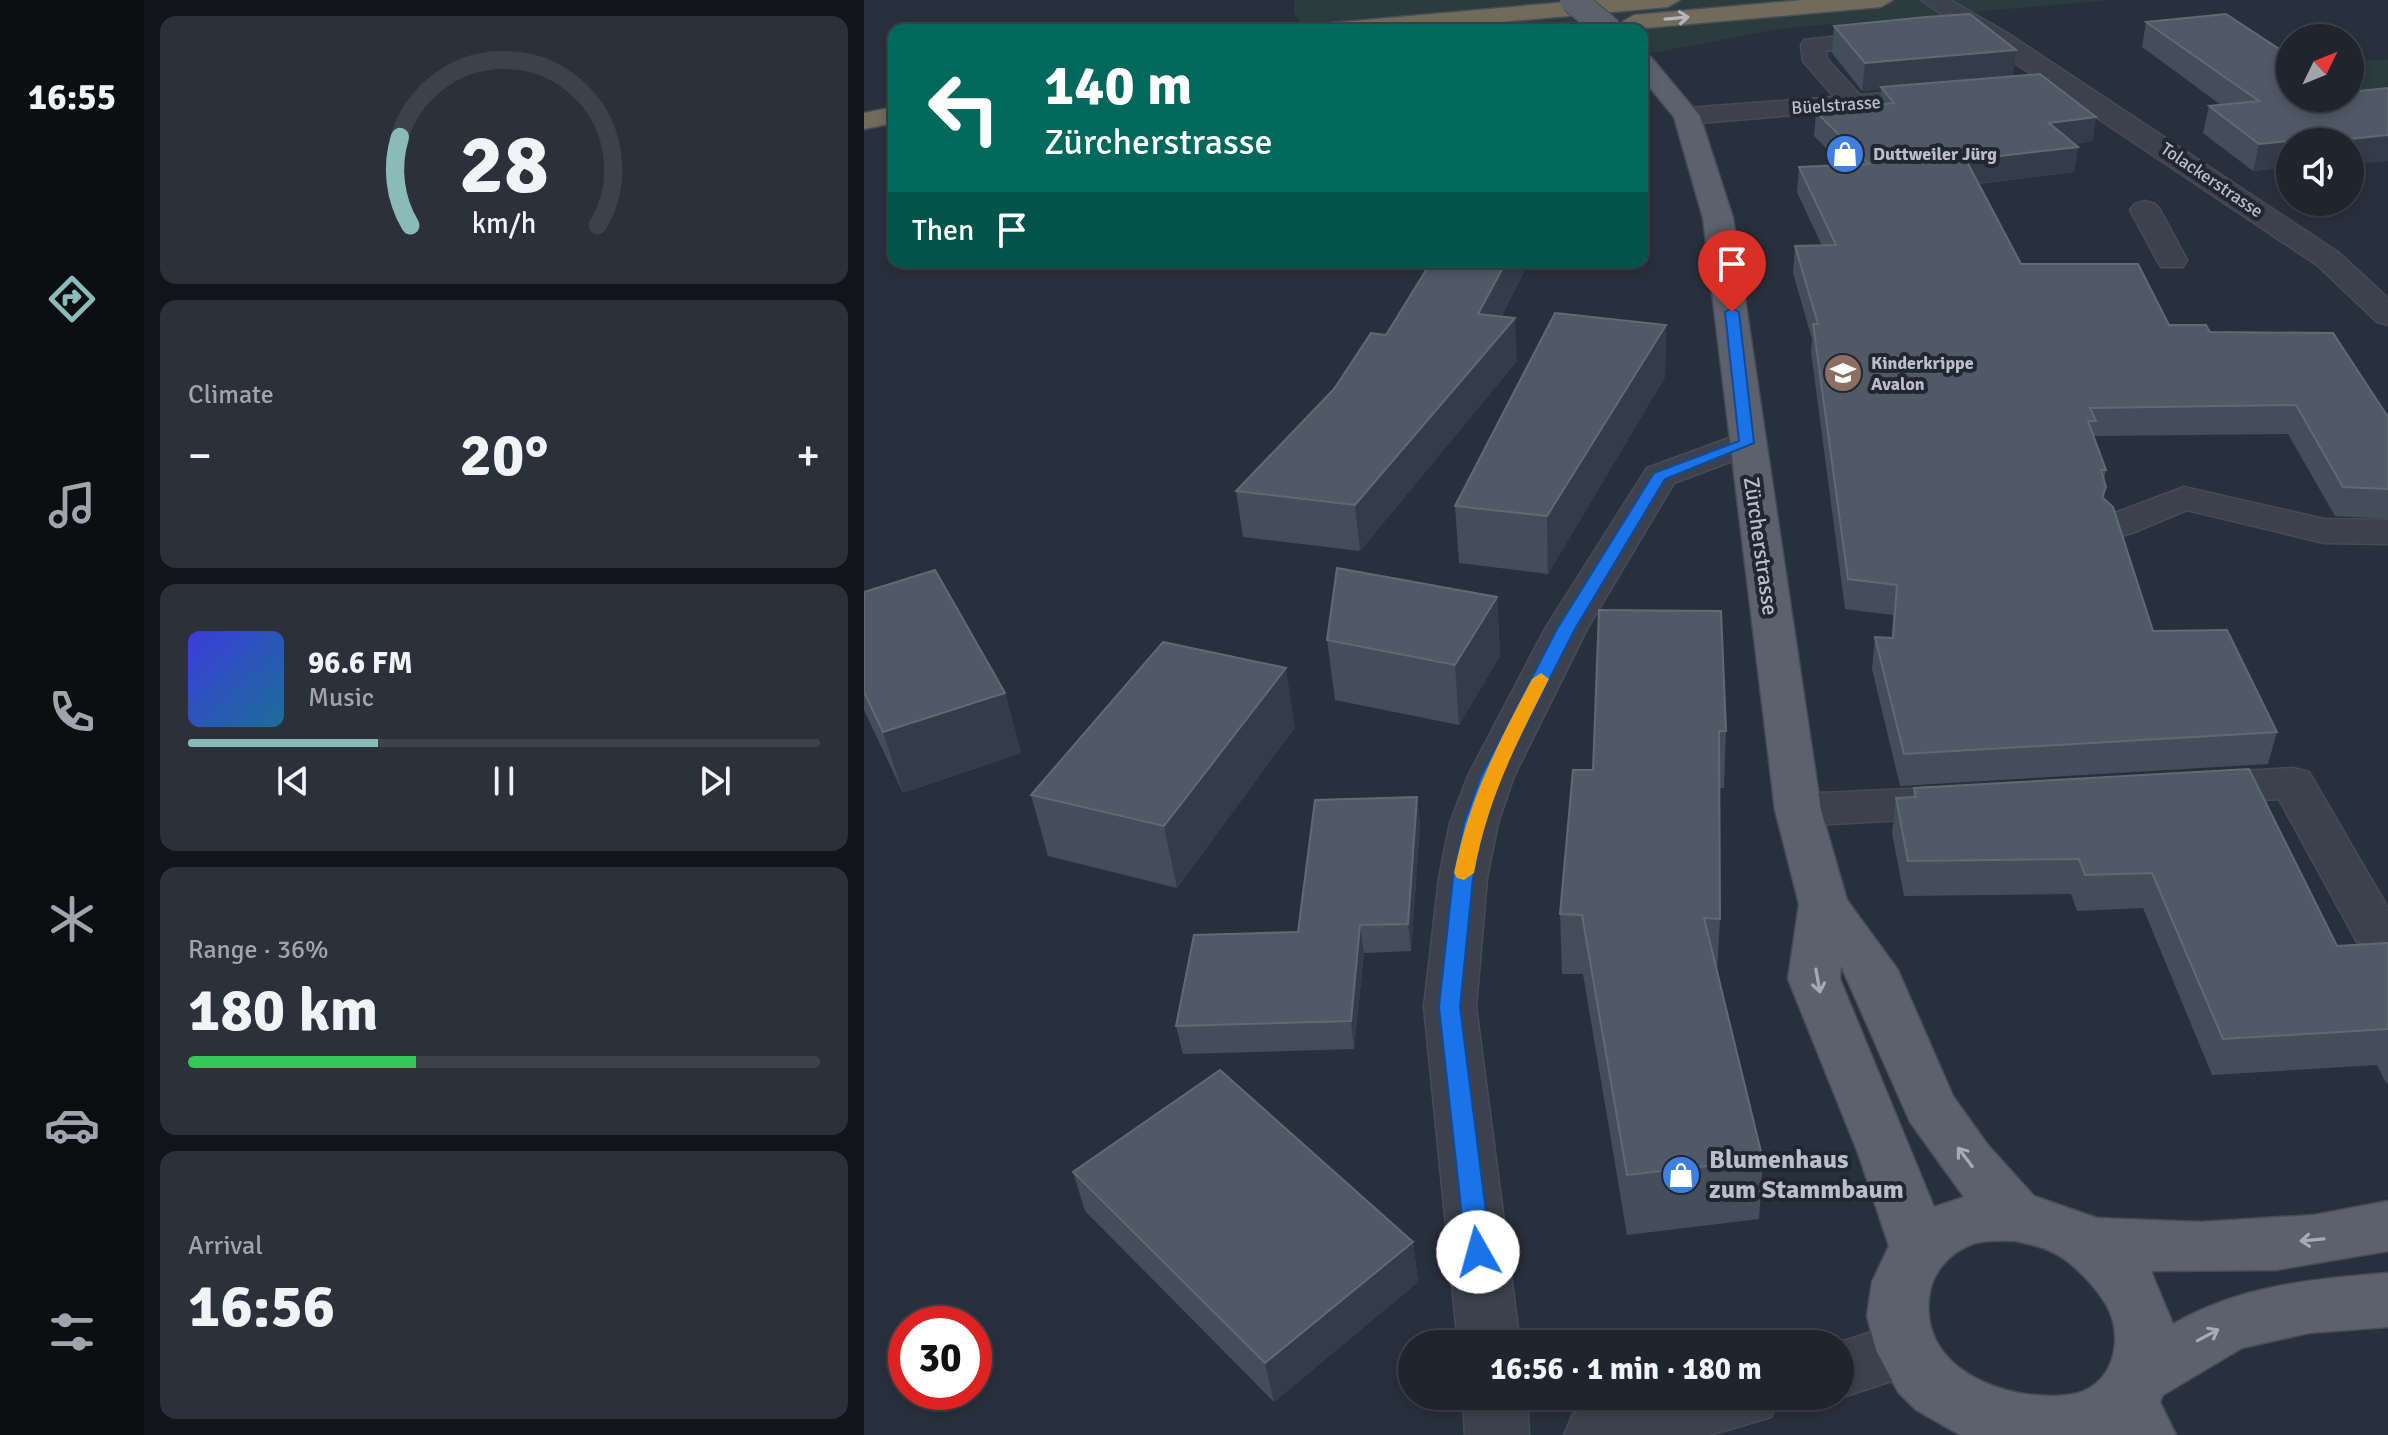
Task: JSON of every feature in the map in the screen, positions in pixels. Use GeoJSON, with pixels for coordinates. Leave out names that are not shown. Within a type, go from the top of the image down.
{"type":"FeatureCollection","features":[{"type":"Feature","properties":{"kind":"highway"},"geometry":{"type":"LineString","coordinates":[[1398,24],[1668,0]]}},
{"type":"Feature","properties":{"kind":"highway"},"geometry":{"type":"LineString","coordinates":[[1611,24],[1881,0]]}},
{"type":"Feature","properties":{"kind":"highway"},"geometry":{"type":"LineString","coordinates":[[864,97],[888,93]]}},
{"type":"Feature","properties":{"kind":"highway"},"geometry":{"type":"LineString","coordinates":[[864,121],[888,116]]}},
{"type":"Feature","properties":{"kind":"main road"},"geometry":{"type":"LineString","coordinates":[[1573,0],[1602,24]]}},
{"type":"Feature","properties":{"kind":"main road","name":"Zürcherstrasse"},"geometry":{"type":"LineString","coordinates":[[1648,69],[1687,116],[1718,218],[1798,810],[1824,904],[1872,970],[1930,1107],[1968,1161],[2016,1216]]}},
{"type":"Feature","properties":{"kind":"main road","name":"Zürcherstrasse"},"geometry":{"type":"LineString","coordinates":[[1824,904],[1814,979],[1886,1153],[1919,1248]]}},
{"type":"Feature","properties":{"kind":"main road"},"geometry":{"type":"LineString","coordinates":[[2136,1404],[2147,1339],[2139,1303],[2118,1269],[2087,1242],[2053,1224],[2016,1216],[1979,1217],[1945,1228],[1919,1248],[1902,1278],[1897,1313],[1906,1349],[1929,1381],[1961,1409],[2001,1426],[2044,1434],[2074,1429],[2136,1404],[2228,1324],[2309,1306],[2388,1300]]}},
{"type":"Feature","properties":{"kind":"main road"},"geometry":{"type":"LineString","coordinates":[[2087,1242],[2198,1249],[2344,1237],[2388,1226]]}},
{"type":"Feature","properties":{"kind":"street"},"geometry":{"type":"LineString","coordinates":[[1933,0],[2067,84]]}},
{"type":"Feature","properties":{"kind":"street"},"geometry":{"type":"LineString","coordinates":[[1853,103],[1815,61],[1813,45],[1922,34]]}},
{"type":"Feature","properties":{"kind":"street"},"geometry":{"type":"LineString","coordinates":[[2023,89],[2067,84]]}},
{"type":"Feature","properties":{"kind":"street","name":"Tolackerstrasse"},"geometry":{"type":"LineString","coordinates":[[2067,84],[2349,275],[2388,315]]}},
{"type":"Feature","properties":{"kind":"street","name":"Büelstrasse"},"geometry":{"type":"LineString","coordinates":[[1687,116],[1962,95]]}},
{"type":"Feature","properties":{"kind":"street"},"geometry":{"type":"LineString","coordinates":[[2145,210],[2172,260]]}},
{"type":"Feature","properties":{"kind":"street"},"geometry":{"type":"LineString","coordinates":[[2349,275],[2388,274]]}},
{"type":"Feature","properties":{"kind":"street"},"geometry":{"type":"LineString","coordinates":[[1487,1330],[1450,1007],[1463,878],[1474,823],[1491,776],[1566,629],[1660,476],[1746,443]]}},
{"type":"Feature","properties":{"kind":"street"},"geometry":{"type":"LineString","coordinates":[[2118,525],[2184,498],[2324,531],[2388,532]]}},
{"type":"Feature","properties":{"kind":"street"},"geometry":{"type":"LineString","coordinates":[[2153,791],[2293,783],[2375,929],[2388,929]]}},
{"type":"Feature","properties":{"kind":"street"},"geometry":{"type":"LineString","coordinates":[[1798,810],[1997,800]]}},
{"type":"Feature","properties":{"kind":"street"},"geometry":{"type":"LineString","coordinates":[[1854,1366],[1906,1349]]}},
{"type":"Feature","properties":{"kind":"street"},"geometry":{"type":"LineString","coordinates":[[1496,1410],[1497,1435]]}},
{"type":"Feature","properties":{"kind":"street"},"geometry":{"type":"LineString","coordinates":[[1596,1435],[1693,1410]]}},
{"type":"Feature","properties":{"kind":"shaded area"},"geometry":{"type":"Polygon","coordinates":[[[1294,0],[2110,0],[1778,29],[1648,54],[1648,24],[1301,24],[1294,13],[1294,0]]]}},
{"type":"Feature","properties":{"kind":"shaded area"},"geometry":{"type":"Polygon","coordinates":[[[2388,60],[2388,140],[2363,112],[2364,61],[2388,60]]]}},
{"type":"Feature","properties":{"kind":"building"},"geometry":{"type":"Polygon","coordinates":[[[1970,14],[2016,50],[1865,63],[1834,26],[1926,17],[1970,14]]]}},
{"type":"Feature","properties":{"kind":"building"},"geometry":{"type":"Polygon","coordinates":[[[2226,14],[2276,47],[2276,112],[2364,112],[2364,91],[2388,88],[2388,135],[2364,137],[2364,128],[2276,128],[2276,142],[2259,144],[2209,106],[2259,101],[2146,22],[2226,14]]]}},
{"type":"Feature","properties":{"kind":"building"},"geometry":{"type":"Polygon","coordinates":[[[2040,74],[2096,117],[2049,123],[2078,147],[1966,160],[2021,264],[2138,264],[2169,325],[2206,325],[2210,332],[2333,333],[2388,417],[2388,489],[2343,487],[2296,405],[2090,408],[2096,421],[2088,421],[2106,470],[2101,470],[2106,487],[2102,497],[2113,507],[2153,631],[2227,630],[2277,732],[1904,754],[1875,637],[1893,638],[1897,585],[1848,579],[1813,324],[1818,324],[1795,246],[1836,245],[1799,167],[1869,164],[1816,112],[1894,103],[1881,87],[2040,74]]]}},
{"type":"Feature","properties":{"kind":"building"},"geometry":{"type":"Polygon","coordinates":[[[1427,268],[1503,268],[1478,314],[1515,318],[1355,505],[1236,491],[1334,389],[1371,333],[1386,335],[1427,268]]]}},
{"type":"Feature","properties":{"kind":"building"},"geometry":{"type":"Polygon","coordinates":[[[1555,313],[1666,325],[1547,516],[1455,506],[1555,313]]]}},
{"type":"Feature","properties":{"kind":"building"},"geometry":{"type":"Polygon","coordinates":[[[1337,568],[1497,597],[1455,665],[1327,640],[1337,568]]]}},
{"type":"Feature","properties":{"kind":"building"},"geometry":{"type":"Polygon","coordinates":[[[935,570],[1005,693],[883,732],[864,692],[864,592],[935,570]]]}},
{"type":"Feature","properties":{"kind":"building"},"geometry":{"type":"Polygon","coordinates":[[[1599,610],[1721,611],[1726,731],[1719,731],[1720,919],[1704,918],[1763,1160],[1627,1175],[1582,915],[1560,914],[1573,770],[1593,770],[1599,610]]]}},
{"type":"Feature","properties":{"kind":"building"},"geometry":{"type":"Polygon","coordinates":[[[1163,642],[1286,668],[1164,826],[1031,795],[1163,642]]]}},
{"type":"Feature","properties":{"kind":"building"},"geometry":{"type":"Polygon","coordinates":[[[2249,769],[2337,946],[2388,943],[2388,1029],[2223,1039],[2152,873],[2085,875],[2079,859],[1908,861],[1896,798],[1916,797],[1914,788],[2249,769]]]}},
{"type":"Feature","properties":{"kind":"building"},"geometry":{"type":"Polygon","coordinates":[[[1417,797],[1408,924],[1360,925],[1351,1021],[1176,1026],[1194,935],[1298,932],[1315,800],[1417,797]]]}},
{"type":"Feature","properties":{"kind":"building"},"geometry":{"type":"Polygon","coordinates":[[[1220,1070],[1413,1242],[1265,1363],[1073,1172],[1220,1070]]]}},
{"type":"Feature","properties":{"kind":"slow traffic"},"geometry":{"type":"LineString","coordinates":[[1464,873],[1474,823],[1491,776],[1541,679]]}},
{"type":"Feature","properties":{"kind":"place","name":"Duttweiler Jürg"},"geometry":{"type":"Point","coordinates":[1845,154]}},
{"type":"Feature","properties":{"kind":"place","name":"Kinderkrippe Avalon"},"geometry":{"type":"Point","coordinates":[1843,373]}},
{"type":"Feature","properties":{"kind":"place","name":"Blumenhaus zum Stammbaum"},"geometry":{"type":"Point","coordinates":[1681,1175]}},
{"type":"Feature","properties":{"kind":"route"},"geometry":{"type":"LineString","coordinates":[[1478,1252],[1450,1007],[1463,878],[1474,823],[1491,776],[1566,629],[1660,476],[1746,443],[1732,312]]}}]}
